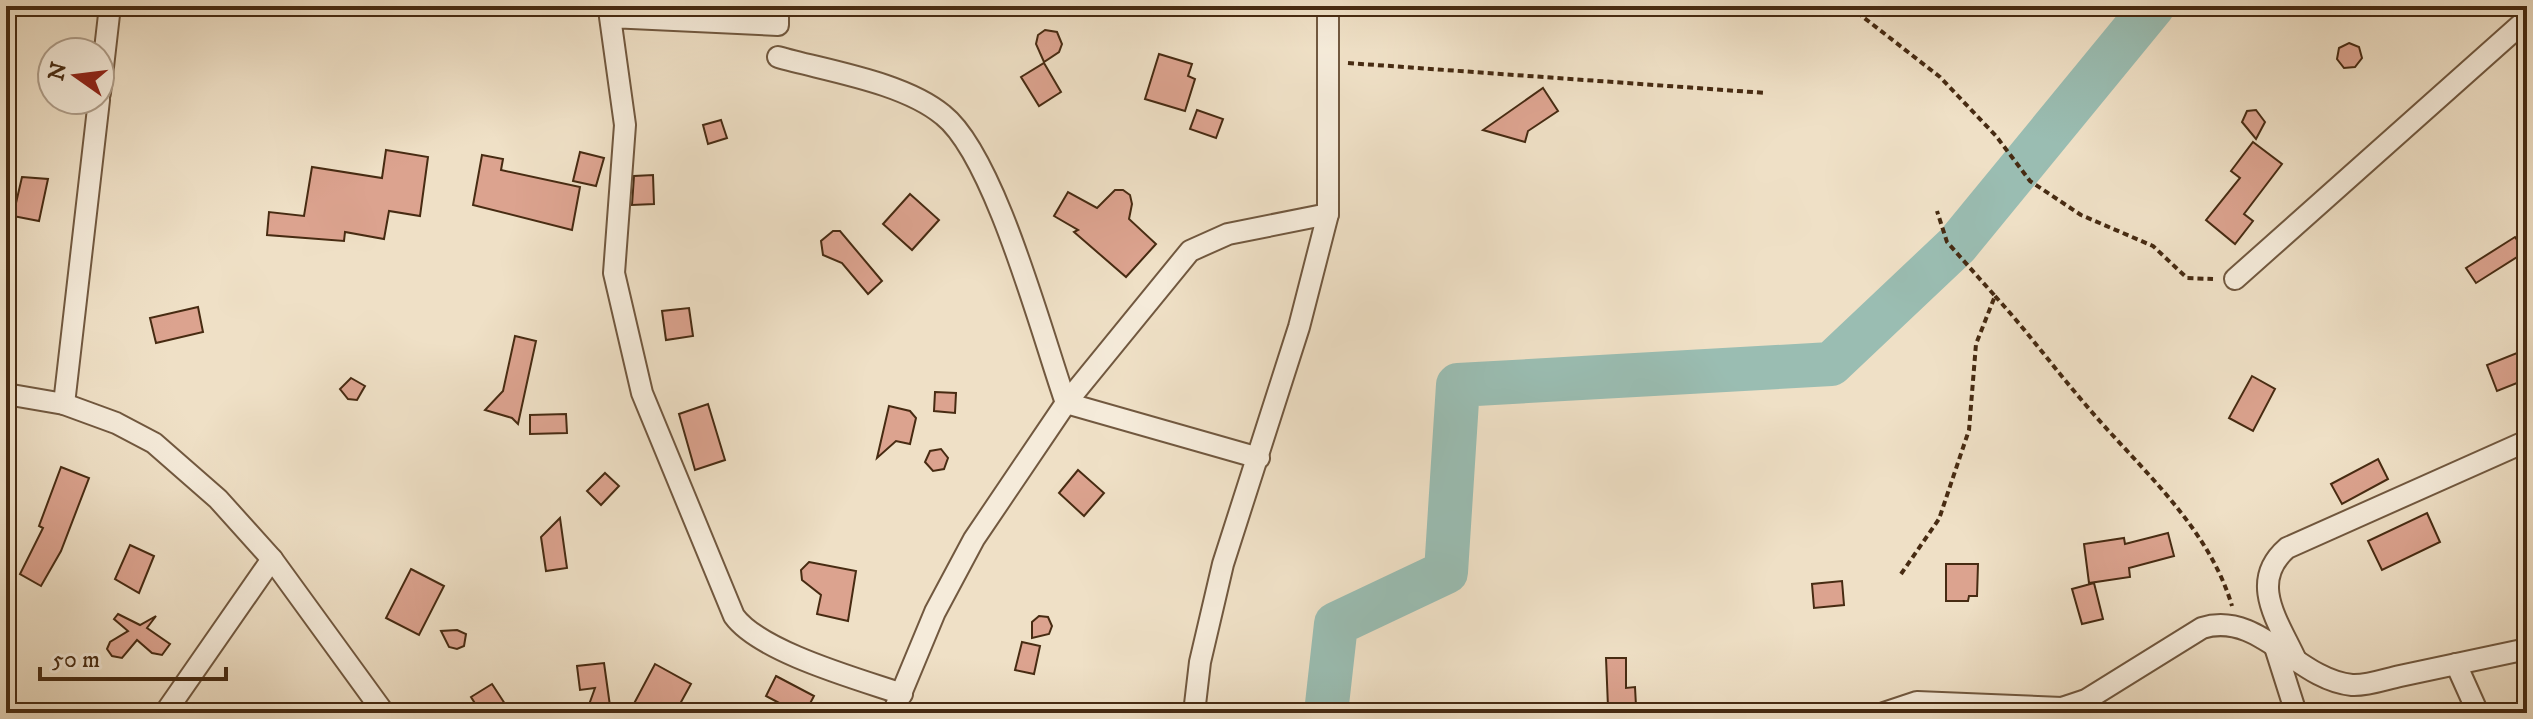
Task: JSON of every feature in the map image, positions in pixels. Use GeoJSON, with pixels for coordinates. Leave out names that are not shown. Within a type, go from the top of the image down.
{"type":"FeatureCollection","features":[{"type":"Feature","properties":{"kind":"street"},"geometry":{"type":"LineString","coordinates":[[107,36],[110,6]]}},
{"type":"Feature","properties":{"kind":"street"},"geometry":{"type":"LineString","coordinates":[[778,6],[778,25],[610,17],[625,125],[614,273],[642,393],[729,606],[741,625],[748,632],[815,664],[902,694]]}},
{"type":"Feature","properties":{"kind":"street"},"geometry":{"type":"LineString","coordinates":[[1194,713],[1200,662],[1223,564],[1299,327],[1328,214],[1328,6]]}},
{"type":"Feature","properties":{"kind":"street"},"geometry":{"type":"LineString","coordinates":[[2235,279],[2527,19]]}},
{"type":"Feature","properties":{"kind":"street"},"geometry":{"type":"LineString","coordinates":[[778,57],[912,95],[944,115],[970,144],[998,205],[1066,403]]}},
{"type":"Feature","properties":{"kind":"street"},"geometry":{"type":"LineString","coordinates":[[64,404],[97,116]]}},
{"type":"Feature","properties":{"kind":"street"},"geometry":{"type":"LineString","coordinates":[[893,713],[935,612],[974,539],[1066,403],[1190,251],[1228,234],[1328,214]]}},
{"type":"Feature","properties":{"kind":"street"},"geometry":{"type":"LineString","coordinates":[[6,394],[64,404],[116,423],[154,443],[218,499],[272,559],[384,713]]}},
{"type":"Feature","properties":{"kind":"street"},"geometry":{"type":"LineString","coordinates":[[1066,403],[1259,458]]}},
{"type":"Feature","properties":{"kind":"street"},"geometry":{"type":"LineString","coordinates":[[2296,660],[2271,607],[2267,584],[2271,562],[2287,548],[2527,441]]}},
{"type":"Feature","properties":{"kind":"street"},"geometry":{"type":"LineString","coordinates":[[165,713],[272,559]]}},
{"type":"Feature","properties":{"kind":"street"},"geometry":{"type":"LineString","coordinates":[[1884,713],[1916,707],[2062,708],[2086,700],[2202,628],[2227,623],[2275,647],[2315,674],[2355,686],[2527,649]]}},
{"type":"Feature","properties":{"kind":"street"},"geometry":{"type":"LineString","coordinates":[[2275,647],[2296,713]]}},
{"type":"Feature","properties":{"kind":"street"},"geometry":{"type":"LineString","coordinates":[[2456,664],[2478,713]]}},
{"type":"Feature","properties":{"kind":"path"},"geometry":{"type":"LineString","coordinates":[[1849,6],[1940,77],[1996,136],[2030,181],[2081,215],[2153,246],[2187,278],[2235,279]]}},
{"type":"Feature","properties":{"kind":"path"},"geometry":{"type":"LineString","coordinates":[[1329,61],[1766,93]]}},
{"type":"Feature","properties":{"kind":"path"},"geometry":{"type":"LineString","coordinates":[[1937,211],[1947,242],[2037,342],[2085,404],[2172,500],[2224,580],[2238,627]]}},
{"type":"Feature","properties":{"kind":"path"},"geometry":{"type":"LineString","coordinates":[[1901,574],[1939,519],[1969,430],[1976,344],[1995,296]]}},
{"type":"Feature","properties":{"kind":"building"},"geometry":{"type":"Polygon","coordinates":[[[1045,30],[1057,32],[1062,44],[1059,52],[1044,62],[1036,44],[1038,35],[1045,30]]]}},
{"type":"Feature","properties":{"kind":"building"},"geometry":{"type":"Polygon","coordinates":[[[2349,43],[2359,47],[2362,58],[2355,67],[2344,68],[2337,59],[2339,48],[2349,43]]]}},
{"type":"Feature","properties":{"kind":"building"},"geometry":{"type":"Polygon","coordinates":[[[1159,54],[1192,64],[1188,76],[1195,79],[1185,111],[1145,99],[1159,54]]]}},
{"type":"Feature","properties":{"kind":"building"},"geometry":{"type":"Polygon","coordinates":[[[1044,63],[1061,92],[1039,106],[1021,77],[1044,63]]]}},
{"type":"Feature","properties":{"kind":"building"},"geometry":{"type":"Polygon","coordinates":[[[1543,88],[1558,111],[1528,131],[1525,142],[1483,130],[1543,88]]]}},
{"type":"Feature","properties":{"kind":"building"},"geometry":{"type":"Polygon","coordinates":[[[1197,110],[1223,119],[1216,138],[1190,129],[1197,110]]]}},
{"type":"Feature","properties":{"kind":"building"},"geometry":{"type":"Polygon","coordinates":[[[2256,110],[2265,122],[2256,139],[2242,122],[2247,111],[2256,110]]]}},
{"type":"Feature","properties":{"kind":"building"},"geometry":{"type":"Polygon","coordinates":[[[721,120],[727,138],[708,144],[703,125],[721,120]]]}},
{"type":"Feature","properties":{"kind":"building"},"geometry":{"type":"Polygon","coordinates":[[[2253,142],[2282,164],[2244,214],[2253,221],[2235,244],[2206,220],[2240,178],[2231,171],[2253,142]]]}},
{"type":"Feature","properties":{"kind":"building"},"geometry":{"type":"Polygon","coordinates":[[[386,150],[428,157],[420,216],[389,211],[384,239],[345,232],[344,241],[267,235],[269,212],[304,216],[312,167],[382,178],[386,150]]]}},
{"type":"Feature","properties":{"kind":"building"},"geometry":{"type":"Polygon","coordinates":[[[580,152],[604,158],[596,186],[573,181],[580,152]]]}},
{"type":"Feature","properties":{"kind":"building"},"geometry":{"type":"Polygon","coordinates":[[[482,155],[503,159],[501,170],[580,187],[572,230],[473,205],[482,155]]]}},
{"type":"Feature","properties":{"kind":"building"},"geometry":{"type":"Polygon","coordinates":[[[653,175],[654,204],[632,205],[634,176],[653,175]]]}},
{"type":"Feature","properties":{"kind":"building"},"geometry":{"type":"Polygon","coordinates":[[[22,177],[48,179],[39,221],[13,216],[22,177]]]}},
{"type":"Feature","properties":{"kind":"building"},"geometry":{"type":"Polygon","coordinates":[[[1115,190],[1123,190],[1130,195],[1129,219],[1156,244],[1126,277],[1074,232],[1078,230],[1054,216],[1068,192],[1097,208],[1115,190]]]}},
{"type":"Feature","properties":{"kind":"building"},"geometry":{"type":"Polygon","coordinates":[[[910,194],[939,220],[912,250],[883,224],[910,194]]]}},
{"type":"Feature","properties":{"kind":"building"},"geometry":{"type":"Polygon","coordinates":[[[833,231],[840,231],[882,281],[868,294],[842,263],[823,255],[821,241],[833,231]]]}},
{"type":"Feature","properties":{"kind":"building"},"geometry":{"type":"Polygon","coordinates":[[[2515,237],[2525,252],[2476,283],[2466,268],[2515,237]]]}},
{"type":"Feature","properties":{"kind":"building"},"geometry":{"type":"Polygon","coordinates":[[[198,307],[203,332],[156,343],[150,318],[198,307]]]}},
{"type":"Feature","properties":{"kind":"building"},"geometry":{"type":"Polygon","coordinates":[[[689,308],[693,336],[666,340],[662,311],[689,308]]]}},
{"type":"Feature","properties":{"kind":"building"},"geometry":{"type":"Polygon","coordinates":[[[515,336],[536,341],[518,424],[512,418],[485,410],[503,391],[515,336]]]}},
{"type":"Feature","properties":{"kind":"building"},"geometry":{"type":"Polygon","coordinates":[[[2527,349],[2527,379],[2497,391],[2487,365],[2527,349]]]}},
{"type":"Feature","properties":{"kind":"building"},"geometry":{"type":"Polygon","coordinates":[[[2252,376],[2275,389],[2253,431],[2229,418],[2252,376]]]}},
{"type":"Feature","properties":{"kind":"building"},"geometry":{"type":"Polygon","coordinates":[[[351,378],[365,386],[357,400],[348,399],[340,389],[351,378]]]}},
{"type":"Feature","properties":{"kind":"building"},"geometry":{"type":"Polygon","coordinates":[[[935,392],[956,393],[955,413],[934,411],[935,392]]]}},
{"type":"Feature","properties":{"kind":"building"},"geometry":{"type":"Polygon","coordinates":[[[708,404],[725,460],[695,470],[679,414],[708,404]]]}},
{"type":"Feature","properties":{"kind":"building"},"geometry":{"type":"Polygon","coordinates":[[[889,406],[910,411],[916,418],[910,444],[896,441],[877,458],[889,406]]]}},
{"type":"Feature","properties":{"kind":"building"},"geometry":{"type":"Polygon","coordinates":[[[566,414],[567,433],[530,434],[530,415],[566,414]]]}},
{"type":"Feature","properties":{"kind":"building"},"geometry":{"type":"Polygon","coordinates":[[[941,449],[948,458],[944,469],[933,471],[925,462],[930,451],[941,449]]]}},
{"type":"Feature","properties":{"kind":"building"},"geometry":{"type":"Polygon","coordinates":[[[2378,459],[2388,479],[2342,504],[2331,484],[2378,459]]]}},
{"type":"Feature","properties":{"kind":"building"},"geometry":{"type":"Polygon","coordinates":[[[61,467],[89,478],[61,551],[41,586],[20,574],[43,528],[39,526],[61,467]]]}},
{"type":"Feature","properties":{"kind":"building"},"geometry":{"type":"Polygon","coordinates":[[[1078,470],[1104,493],[1084,516],[1059,493],[1078,470]]]}},
{"type":"Feature","properties":{"kind":"building"},"geometry":{"type":"Polygon","coordinates":[[[605,473],[619,486],[601,505],[587,491],[605,473]]]}},
{"type":"Feature","properties":{"kind":"building"},"geometry":{"type":"Polygon","coordinates":[[[2427,513],[2440,542],[2382,570],[2368,541],[2427,513]]]}},
{"type":"Feature","properties":{"kind":"building"},"geometry":{"type":"Polygon","coordinates":[[[560,518],[567,568],[546,571],[541,537],[560,518]]]}},
{"type":"Feature","properties":{"kind":"building"},"geometry":{"type":"Polygon","coordinates":[[[2168,533],[2174,556],[2129,568],[2130,577],[2089,583],[2084,544],[2124,538],[2125,544],[2168,533]]]}},
{"type":"Feature","properties":{"kind":"building"},"geometry":{"type":"Polygon","coordinates":[[[130,545],[154,556],[139,593],[115,579],[130,545]]]}},
{"type":"Feature","properties":{"kind":"building"},"geometry":{"type":"Polygon","coordinates":[[[809,562],[856,571],[848,621],[817,614],[821,595],[802,580],[801,570],[809,562]]]}},
{"type":"Feature","properties":{"kind":"building"},"geometry":{"type":"Polygon","coordinates":[[[1946,564],[1978,564],[1977,596],[1969,596],[1968,601],[1946,601],[1946,564]]]}},
{"type":"Feature","properties":{"kind":"building"},"geometry":{"type":"Polygon","coordinates":[[[411,569],[444,586],[419,635],[386,618],[411,569]]]}},
{"type":"Feature","properties":{"kind":"building"},"geometry":{"type":"Polygon","coordinates":[[[1842,581],[1844,605],[1814,608],[1812,584],[1842,581]]]}},
{"type":"Feature","properties":{"kind":"building"},"geometry":{"type":"Polygon","coordinates":[[[2094,583],[2103,619],[2082,624],[2072,589],[2094,583]]]}},
{"type":"Feature","properties":{"kind":"building"},"geometry":{"type":"Polygon","coordinates":[[[118,614],[140,625],[156,616],[147,628],[170,644],[162,655],[152,653],[137,640],[122,658],[112,656],[107,649],[110,642],[128,631],[114,619],[118,614]]]}},
{"type":"Feature","properties":{"kind":"building"},"geometry":{"type":"Polygon","coordinates":[[[1039,616],[1048,617],[1052,626],[1049,634],[1032,638],[1032,622],[1039,616]]]}},
{"type":"Feature","properties":{"kind":"building"},"geometry":{"type":"Polygon","coordinates":[[[457,630],[466,634],[464,646],[457,649],[449,647],[441,631],[457,630]]]}},
{"type":"Feature","properties":{"kind":"building"},"geometry":{"type":"Polygon","coordinates":[[[1022,642],[1040,646],[1034,674],[1015,670],[1022,642]]]}},
{"type":"Feature","properties":{"kind":"building"},"geometry":{"type":"Polygon","coordinates":[[[1606,658],[1626,658],[1626,688],[1635,687],[1636,706],[1608,707],[1606,658]]]}},
{"type":"Feature","properties":{"kind":"building"},"geometry":{"type":"Polygon","coordinates":[[[604,663],[611,713],[586,713],[595,688],[580,690],[577,666],[604,663]]]}},
{"type":"Feature","properties":{"kind":"building"},"geometry":{"type":"Polygon","coordinates":[[[655,664],[691,684],[675,713],[629,713],[655,664]]]}},
{"type":"Feature","properties":{"kind":"building"},"geometry":{"type":"Polygon","coordinates":[[[776,676],[814,696],[805,713],[798,713],[766,696],[776,676]]]}},
{"type":"Feature","properties":{"kind":"building"},"geometry":{"type":"Polygon","coordinates":[[[492,684],[511,713],[481,713],[471,697],[492,684]]]}},
{"type":"Feature","properties":{"kind":"waterway"},"geometry":{"type":"LineString","coordinates":[[1326,713],[1336,624],[1446,572],[1458,385],[1831,364],[1957,245],[2153,6]]}}]}
